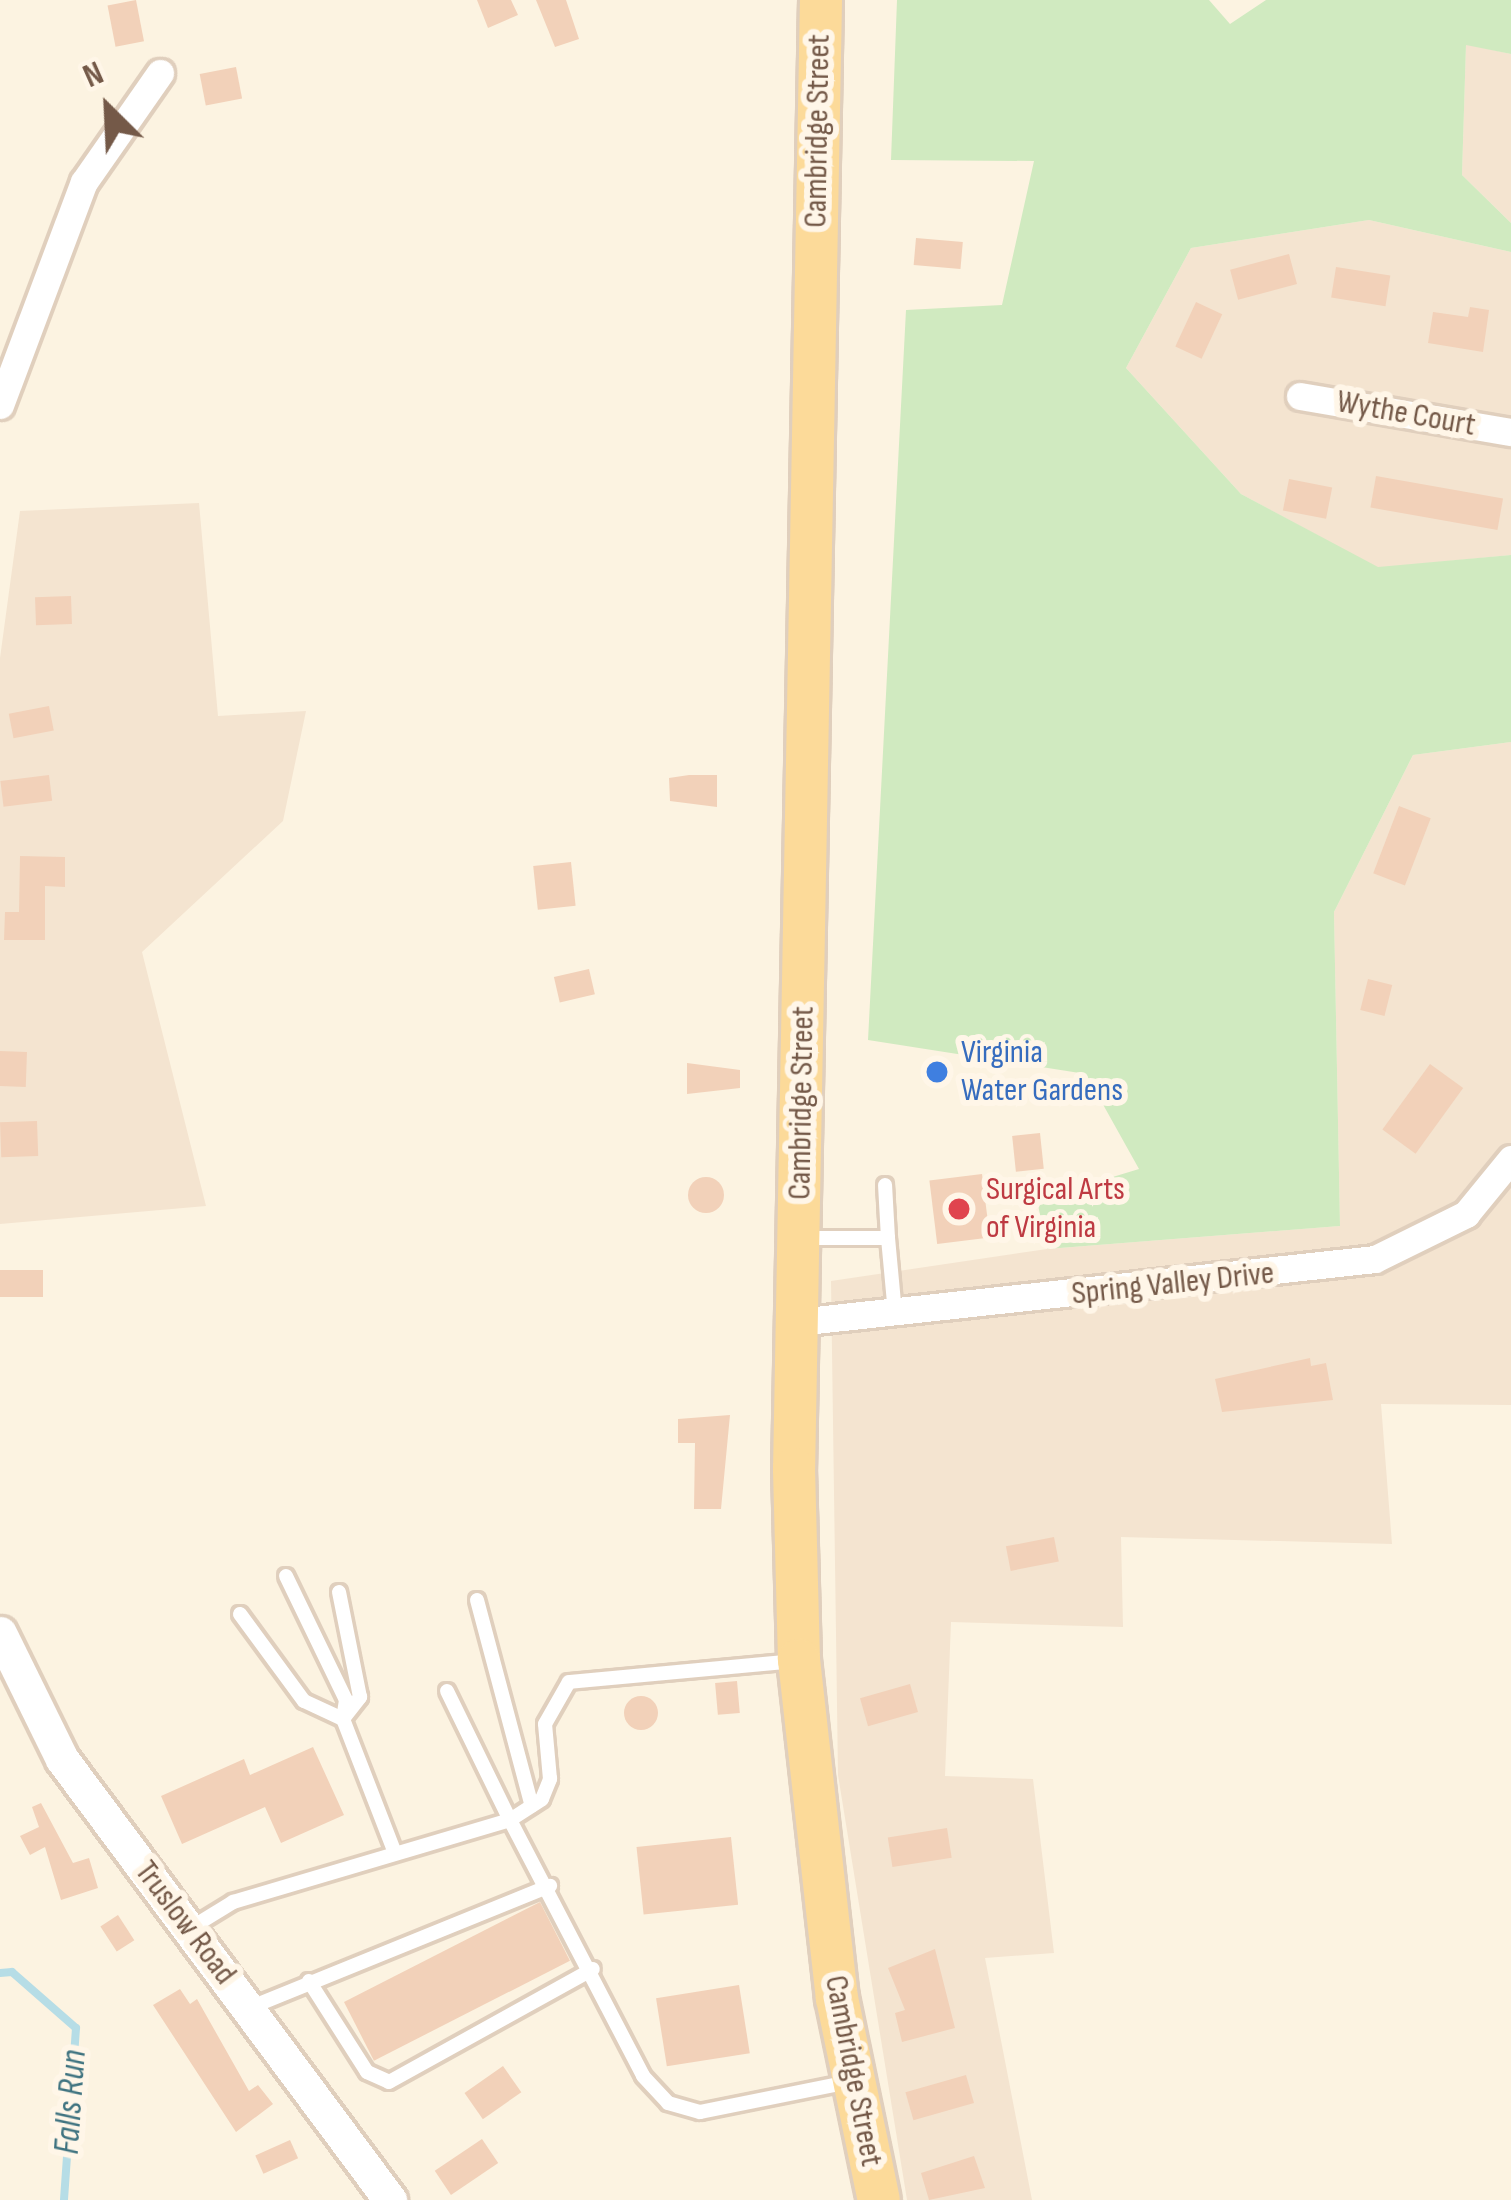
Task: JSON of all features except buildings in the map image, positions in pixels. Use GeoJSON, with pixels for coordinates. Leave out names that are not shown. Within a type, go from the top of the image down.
{"type":"FeatureCollection","features":[{"type":"Feature","properties":{"kind":"main road","name":"Cambridge Street"},"geometry":{"type":"LineString","coordinates":[[821,0],[796,1322],[799,1660],[814,1831],[854,2080],[879,2200]]}},
{"type":"Feature","properties":{"kind":"street"},"geometry":{"type":"LineString","coordinates":[[0,405],[83,182],[160,73]]}},
{"type":"Feature","properties":{"kind":"street","name":"Wythe Court"},"geometry":{"type":"LineString","coordinates":[[1300,396],[1511,432]]}},
{"type":"Feature","properties":{"kind":"street","name":"Spring Valley Drive"},"geometry":{"type":"LineString","coordinates":[[796,1322],[1375,1259],[1453,1224],[1511,1159]]}},
{"type":"Feature","properties":{"kind":"street","name":"Truslow Road"},"geometry":{"type":"LineString","coordinates":[[0,1634],[62,1759],[390,2200]]}},
{"type":"Feature","properties":{"kind":"lane"},"geometry":{"type":"LineString","coordinates":[[885,1185],[895,1312]]}},
{"type":"Feature","properties":{"kind":"lane"},"geometry":{"type":"LineString","coordinates":[[800,1238],[888,1238]]}},
{"type":"Feature","properties":{"kind":"lane"},"geometry":{"type":"LineString","coordinates":[[286,1576],[346,1700],[343,1719],[395,1853]]}},
{"type":"Feature","properties":{"kind":"lane"},"geometry":{"type":"LineString","coordinates":[[339,1592],[360,1697],[343,1719]]}},
{"type":"Feature","properties":{"kind":"lane"},"geometry":{"type":"LineString","coordinates":[[477,1600],[532,1806]]}},
{"type":"Feature","properties":{"kind":"lane"},"geometry":{"type":"LineString","coordinates":[[240,1614],[304,1701],[343,1719]]}},
{"type":"Feature","properties":{"kind":"lane"},"geometry":{"type":"LineString","coordinates":[[189,1929],[233,1902],[510,1820],[532,1806],[550,1779],[550,1701],[569,1682],[799,1660]]}},
{"type":"Feature","properties":{"kind":"lane"},"geometry":{"type":"LineString","coordinates":[[447,1691],[643,2076],[668,2103],[700,2113],[854,2080]]}},
{"type":"Feature","properties":{"kind":"lane"},"geometry":{"type":"LineString","coordinates":[[249,2008],[550,1886]]}},
{"type":"Feature","properties":{"kind":"lane"},"geometry":{"type":"LineString","coordinates":[[310,1982],[367,2072],[388,2082],[592,1970]]}},
{"type":"Feature","properties":{"kind":"shaded area"},"geometry":{"type":"Polygon","coordinates":[[[1466,44],[1511,54],[1511,223],[1462,175],[1466,44]]]}},
{"type":"Feature","properties":{"kind":"shaded area"},"geometry":{"type":"Polygon","coordinates":[[[1369,220],[1511,252],[1511,555],[1378,568],[1241,494],[1126,368],[1191,248],[1369,220]]]}},
{"type":"Feature","properties":{"kind":"shaded area"},"geometry":{"type":"Polygon","coordinates":[[[199,503],[218,716],[306,711],[283,821],[142,952],[206,1206],[0,1224],[0,658],[20,511],[199,503]]]}},
{"type":"Feature","properties":{"kind":"shaded area"},"geometry":{"type":"Polygon","coordinates":[[[1511,742],[1511,1405],[1381,1404],[1392,1544],[1121,1537],[1123,1627],[951,1622],[945,1776],[1033,1779],[1054,1953],[985,1958],[1032,2200],[907,2200],[838,1775],[831,1281],[1047,1249],[1340,1226],[1334,912],[1413,755],[1511,742]]]}},
{"type":"Feature","properties":{"kind":"green space"},"geometry":{"type":"Polygon","coordinates":[[[897,0],[1209,0],[1230,24],[1266,0],[1511,0],[1511,54],[1466,45],[1462,175],[1511,223],[1511,252],[1369,220],[1191,248],[1126,368],[1241,494],[1378,567],[1511,555],[1511,742],[1413,755],[1334,912],[1340,1226],[1047,1249],[1037,1200],[1139,1169],[1086,1074],[868,1040],[906,310],[1002,305],[1034,161],[891,160],[897,0]]]}},
{"type":"Feature","properties":{"kind":"waterway","name":"Falls Run"},"geometry":{"type":"LineString","coordinates":[[0,1973],[12,1972],[76,2028],[64,2200]]}},
{"type":"Feature","properties":{"kind":"place","name":"Virginia Water Gardens"},"geometry":{"type":"Point","coordinates":[937,1072]}},
{"type":"Feature","properties":{"kind":"place","name":"Surgical Arts of Virginia"},"geometry":{"type":"Point","coordinates":[959,1209]}}]}
